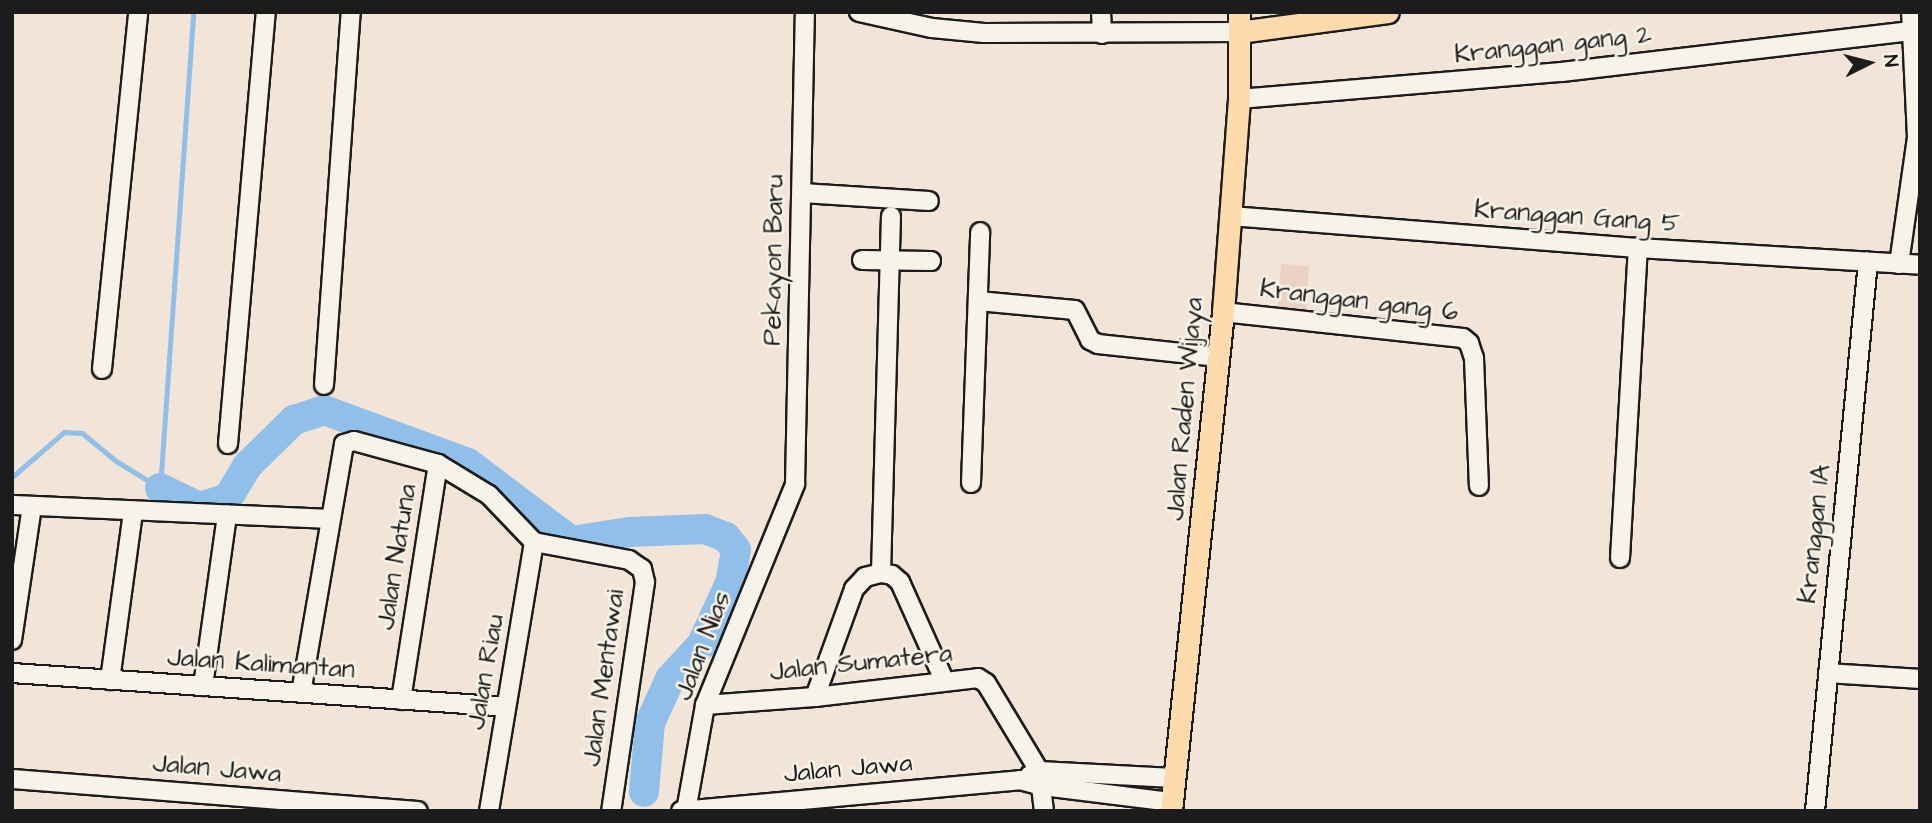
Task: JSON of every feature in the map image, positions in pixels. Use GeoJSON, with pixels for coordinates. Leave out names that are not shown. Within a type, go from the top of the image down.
{"type":"FeatureCollection","features":[{"type":"Feature","properties":{"kind":"main road"},"geometry":{"type":"LineString","coordinates":[[1239,22],[1388,12]]}},
{"type":"Feature","properties":{"kind":"main road","name":"Jalan Raden Wijaya"},"geometry":{"type":"LineString","coordinates":[[1172,806],[1206,504],[1223,312],[1239,99],[1239,22]]}},
{"type":"Feature","properties":{"kind":"street"},"geometry":{"type":"LineString","coordinates":[[102,369],[138,12]]}},
{"type":"Feature","properties":{"kind":"street"},"geometry":{"type":"LineString","coordinates":[[228,444],[266,12]]}},
{"type":"Feature","properties":{"kind":"street"},"geometry":{"type":"LineString","coordinates":[[324,385],[351,12]]}},
{"type":"Feature","properties":{"kind":"street","name":"Pekayon Baru"},"geometry":{"type":"LineString","coordinates":[[787,507],[795,484],[797,461],[805,12]]}},
{"type":"Feature","properties":{"kind":"street"},"geometry":{"type":"LineString","coordinates":[[859,12],[933,20],[1008,34],[1102,34],[1239,22]]}},
{"type":"Feature","properties":{"kind":"street"},"geometry":{"type":"LineString","coordinates":[[1101,12],[1102,34]]}},
{"type":"Feature","properties":{"kind":"street"},"geometry":{"type":"LineString","coordinates":[[1899,264],[1917,137],[1912,12]]}},
{"type":"Feature","properties":{"kind":"street","name":"Kranggan gang 2"},"geometry":{"type":"LineString","coordinates":[[1239,99],[1562,72],[1913,31]]}},
{"type":"Feature","properties":{"kind":"street"},"geometry":{"type":"LineString","coordinates":[[802,193],[929,201]]}},
{"type":"Feature","properties":{"kind":"street"},"geometry":{"type":"LineString","coordinates":[[881,573],[891,216]]}},
{"type":"Feature","properties":{"kind":"street","name":"Kranggan Gang 5"},"geometry":{"type":"LineString","coordinates":[[1230,216],[1639,248],[1920,265]]}},
{"type":"Feature","properties":{"kind":"street"},"geometry":{"type":"LineString","coordinates":[[971,483],[980,232]]}},
{"type":"Feature","properties":{"kind":"street"},"geometry":{"type":"LineString","coordinates":[[1620,558],[1639,248]]}},
{"type":"Feature","properties":{"kind":"street"},"geometry":{"type":"LineString","coordinates":[[862,260],[931,261]]}},
{"type":"Feature","properties":{"kind":"street","name":"Kranggan 1A"},"geometry":{"type":"LineString","coordinates":[[1815,811],[1868,262]]}},
{"type":"Feature","properties":{"kind":"street"},"geometry":{"type":"LineString","coordinates":[[978,301],[1075,310],[1090,340],[1098,344],[1218,357]]}},
{"type":"Feature","properties":{"kind":"street","name":"Kranggan gang 6"},"geometry":{"type":"LineString","coordinates":[[1223,312],[1463,338],[1469,343],[1474,358],[1479,486]]}},
{"type":"Feature","properties":{"kind":"street"},"geometry":{"type":"LineString","coordinates":[[301,693],[328,519],[342,447],[346,442],[354,441],[438,464],[489,495],[534,542]]}},
{"type":"Feature","properties":{"kind":"street","name":"Jalan Natuna"},"geometry":{"type":"LineString","coordinates":[[401,700],[438,464]]}},
{"type":"Feature","properties":{"kind":"street"},"geometry":{"type":"LineString","coordinates":[[12,505],[328,519]]}},
{"type":"Feature","properties":{"kind":"street"},"geometry":{"type":"LineString","coordinates":[[12,640],[32,506]]}},
{"type":"Feature","properties":{"kind":"street","name":"Jalan Nias"},"geometry":{"type":"LineString","coordinates":[[684,810],[705,705],[787,507]]}},
{"type":"Feature","properties":{"kind":"street"},"geometry":{"type":"LineString","coordinates":[[110,680],[134,511]]}},
{"type":"Feature","properties":{"kind":"street"},"geometry":{"type":"LineString","coordinates":[[203,686],[227,515]]}},
{"type":"Feature","properties":{"kind":"street","name":"Jalan Mentawai"},"geometry":{"type":"LineString","coordinates":[[534,542],[629,560],[642,569],[645,582],[611,811]]}},
{"type":"Feature","properties":{"kind":"street","name":"Jalan Riau"},"geometry":{"type":"LineString","coordinates":[[489,811],[534,542]]}},
{"type":"Feature","properties":{"kind":"street"},"geometry":{"type":"LineString","coordinates":[[815,697],[854,589],[865,577],[881,573],[892,575],[900,582],[944,680]]}},
{"type":"Feature","properties":{"kind":"street","name":"Jalan Kalimantan"},"geometry":{"type":"LineString","coordinates":[[12,673],[506,707]]}},
{"type":"Feature","properties":{"kind":"street"},"geometry":{"type":"LineString","coordinates":[[1828,673],[1920,679]]}},
{"type":"Feature","properties":{"kind":"street","name":"Jalan Sumatera"},"geometry":{"type":"LineString","coordinates":[[705,705],[815,697],[972,677],[986,683],[1041,778]]}},
{"type":"Feature","properties":{"kind":"street"},"geometry":{"type":"LineString","coordinates":[[1041,778],[1044,811]]}},
{"type":"Feature","properties":{"kind":"street","name":"Jalan Jawa"},"geometry":{"type":"LineString","coordinates":[[1041,778],[1172,806]]}},
{"type":"Feature","properties":{"kind":"street","name":"Jalan Jawa"},"geometry":{"type":"LineString","coordinates":[[684,810],[1041,778],[1174,778]]}},
{"type":"Feature","properties":{"kind":"street","name":"Jalan Jawa"},"geometry":{"type":"LineString","coordinates":[[12,779],[322,808],[418,811]]}},
{"type":"Feature","properties":{"kind":"shaded area"},"geometry":{"type":"Polygon","coordinates":[[[1281,264],[1309,266],[1306,311],[1278,309],[1281,264]]]}},
{"type":"Feature","properties":{"kind":"waterway"},"geometry":{"type":"LineString","coordinates":[[160,488],[193,12]]}},
{"type":"Feature","properties":{"kind":"waterway"},"geometry":{"type":"LineString","coordinates":[[160,488],[199,507],[228,498],[247,466],[294,420],[324,410],[468,463],[571,541],[630,532],[705,529],[726,537],[736,550],[730,583],[702,644],[670,679],[650,723],[644,792]]}},
{"type":"Feature","properties":{"kind":"waterway"},"geometry":{"type":"LineString","coordinates":[[12,477],[64,432],[82,433],[116,461],[160,488]]}}]}
